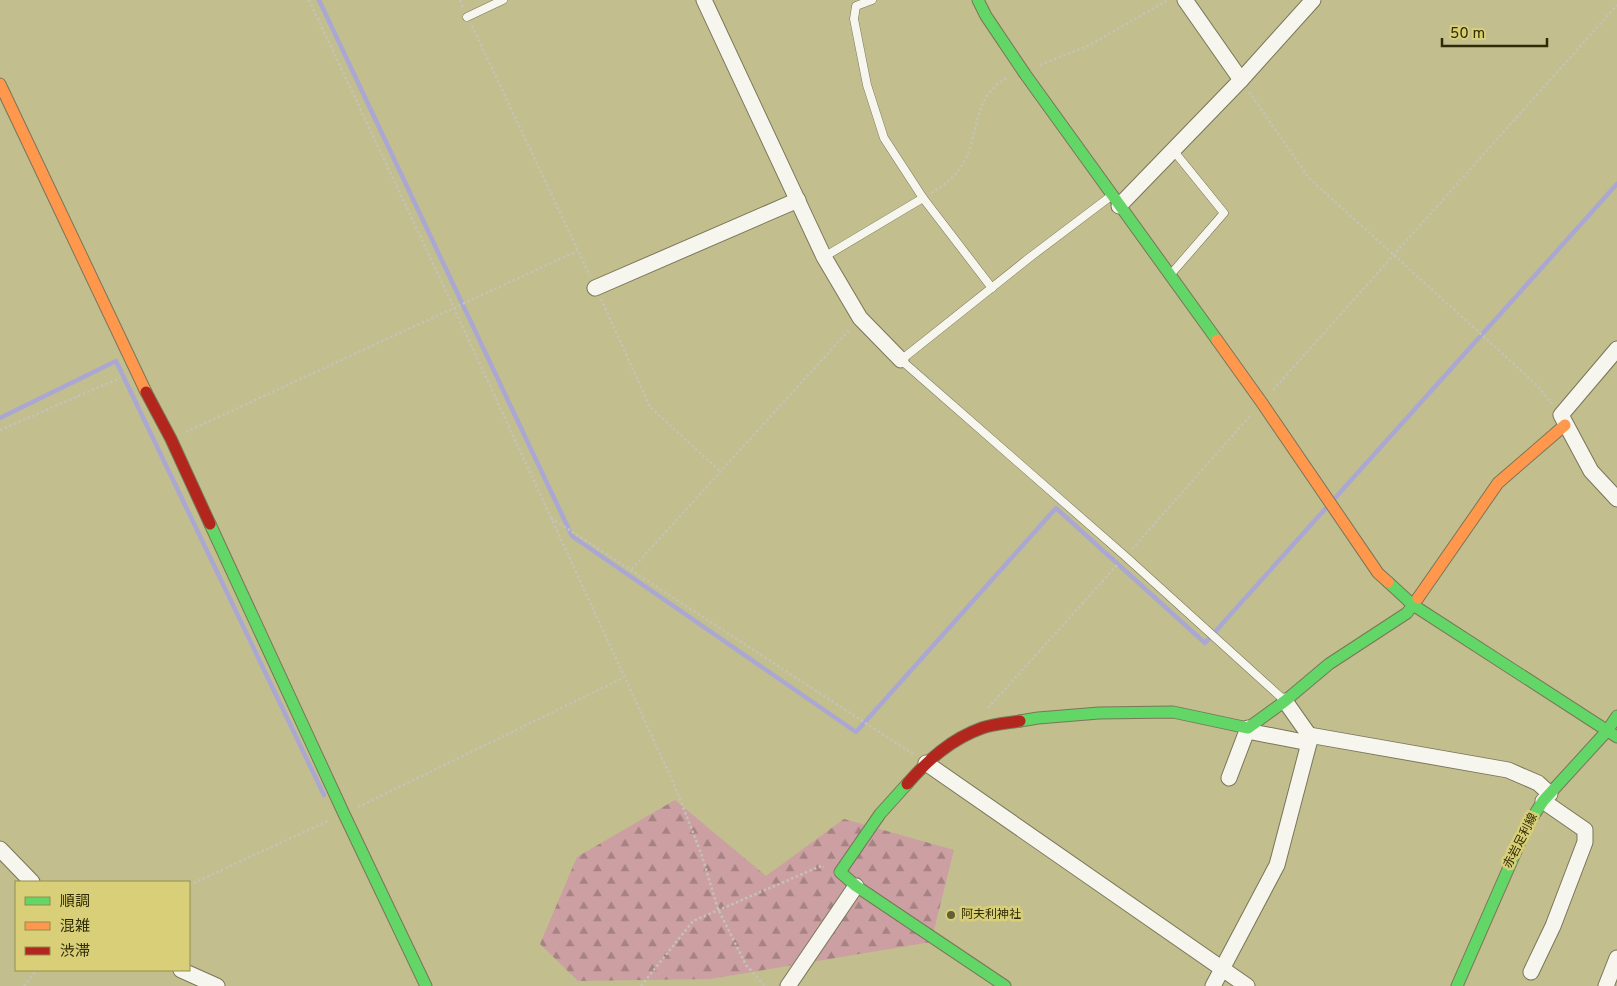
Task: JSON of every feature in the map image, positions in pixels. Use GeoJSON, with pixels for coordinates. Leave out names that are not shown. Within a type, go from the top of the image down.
{"type":"FeatureCollection","features":[{"type":"Feature","properties":{"kind":"street"},"geometry":{"type":"LineString","coordinates":[[704,0],[824,257],[860,318],[901,360]]}},
{"type":"Feature","properties":{"kind":"street"},"geometry":{"type":"LineString","coordinates":[[978,0],[986,16],[1025,74],[1262,403],[1378,574],[1412,605],[1612,734]]}},
{"type":"Feature","properties":{"kind":"street"},"geometry":{"type":"LineString","coordinates":[[1185,0],[1241,80]]}},
{"type":"Feature","properties":{"kind":"street"},"geometry":{"type":"LineString","coordinates":[[1115,200],[1173,150],[1241,80],[1313,0]]}},
{"type":"Feature","properties":{"kind":"street"},"geometry":{"type":"LineString","coordinates":[[0,84],[136,371],[171,439],[344,814],[426,986]]}},
{"type":"Feature","properties":{"kind":"street"},"geometry":{"type":"LineString","coordinates":[[595,288],[798,200]]}},
{"type":"Feature","properties":{"kind":"street"},"geometry":{"type":"LineString","coordinates":[[1229,778],[1247,729],[1285,701],[1329,664],[1407,613],[1498,483],[1563,420],[1617,349]]}},
{"type":"Feature","properties":{"kind":"street"},"geometry":{"type":"LineString","coordinates":[[1563,420],[1591,471],[1617,499]]}},
{"type":"Feature","properties":{"kind":"street"},"geometry":{"type":"LineString","coordinates":[[1213,986],[1277,865],[1309,739],[1285,701]]}},
{"type":"Feature","properties":{"kind":"street"},"geometry":{"type":"LineString","coordinates":[[1005,986],[856,886],[840,872],[880,814],[926,763],[948,745],[982,728],[1038,718],[1099,713],[1173,712],[1247,729],[1508,770],[1538,783],[1547,797],[1585,830],[1585,842],[1553,926],[1531,972]]}},
{"type":"Feature","properties":{"kind":"street","name":"赤岩足利線"},"geometry":{"type":"LineString","coordinates":[[1457,986],[1527,826],[1547,797],[1612,734],[1617,716]]}},
{"type":"Feature","properties":{"kind":"street"},"geometry":{"type":"LineString","coordinates":[[926,763],[1247,986]]}},
{"type":"Feature","properties":{"kind":"street"},"geometry":{"type":"LineString","coordinates":[[0,850],[31,881]]}},
{"type":"Feature","properties":{"kind":"street"},"geometry":{"type":"LineString","coordinates":[[788,986],[856,886]]}},
{"type":"Feature","properties":{"kind":"street"},"geometry":{"type":"LineString","coordinates":[[1606,986],[1617,958]]}},
{"type":"Feature","properties":{"kind":"street"},"geometry":{"type":"LineString","coordinates":[[183,971],[218,986]]}},
{"type":"Feature","properties":{"kind":"lane"},"geometry":{"type":"LineString","coordinates":[[467,17],[503,0]]}},
{"type":"Feature","properties":{"kind":"lane"},"geometry":{"type":"LineString","coordinates":[[872,0],[856,6],[854,19],[867,85],[884,138],[923,198],[992,288]]}},
{"type":"Feature","properties":{"kind":"lane"},"geometry":{"type":"LineString","coordinates":[[1170,276],[1224,213],[1173,150]]}},
{"type":"Feature","properties":{"kind":"lane"},"geometry":{"type":"LineString","coordinates":[[824,257],[923,198]]}},
{"type":"Feature","properties":{"kind":"lane"},"geometry":{"type":"LineString","coordinates":[[1115,200],[992,288],[901,360],[1125,556],[1285,701]]}},
{"type":"Feature","properties":{"kind":"path"},"geometry":{"type":"LineString","coordinates":[[309,0],[674,784],[701,854],[718,909],[746,965],[765,986]]}},
{"type":"Feature","properties":{"kind":"path"},"geometry":{"type":"LineString","coordinates":[[460,0],[650,406],[720,471]]}},
{"type":"Feature","properties":{"kind":"path"},"geometry":{"type":"LineString","coordinates":[[1262,403],[1617,5]]}},
{"type":"Feature","properties":{"kind":"path"},"geometry":{"type":"LineString","coordinates":[[1241,80],[1309,178],[1538,386],[1563,420]]}},
{"type":"Feature","properties":{"kind":"path"},"geometry":{"type":"LineString","coordinates":[[171,439],[577,251]]}},
{"type":"Feature","properties":{"kind":"path"},"geometry":{"type":"LineString","coordinates":[[632,569],[860,318]]}},
{"type":"Feature","properties":{"kind":"path"},"geometry":{"type":"LineString","coordinates":[[0,430],[136,371]]}},
{"type":"Feature","properties":{"kind":"path"},"geometry":{"type":"LineString","coordinates":[[550,517],[926,763]]}},
{"type":"Feature","properties":{"kind":"path"},"geometry":{"type":"LineString","coordinates":[[190,885],[344,814],[623,678]]}},
{"type":"Feature","properties":{"kind":"path"},"geometry":{"type":"LineString","coordinates":[[641,986],[693,921],[821,866],[840,872]]}},
{"type":"Feature","properties":{"kind":"path"},"geometry":{"type":"LineString","coordinates":[[24,986],[36,971]]}},
{"type":"Feature","properties":{"kind":"green space"},"geometry":{"type":"Polygon","coordinates":[[[675,800],[766,876],[844,819],[954,850],[931,942],[710,979],[578,981],[540,944],[577,857],[675,800]]]}},
{"type":"Feature","properties":{"kind":"waterway"},"geometry":{"type":"LineString","coordinates":[[319,0],[572,536],[856,732],[1056,508],[1205,643],[1326,508]]}},
{"type":"Feature","properties":{"kind":"waterway"},"geometry":{"type":"LineString","coordinates":[[1335,498],[1617,184]]}},
{"type":"Feature","properties":{"kind":"waterway"},"geometry":{"type":"LineString","coordinates":[[0,418],[116,361],[324,795]]}},
{"type":"Feature","properties":{"kind":"traffic: fast"},"geometry":{"type":"LineString","coordinates":[[978,0],[986,16],[1025,74],[1217,340]]}},
{"type":"Feature","properties":{"kind":"traffic: fast"},"geometry":{"type":"LineString","coordinates":[[210,524],[426,986]]}},
{"type":"Feature","properties":{"kind":"traffic: fast"},"geometry":{"type":"LineString","coordinates":[[1388,582],[1413,605],[1617,737]]}},
{"type":"Feature","properties":{"kind":"traffic: fast"},"geometry":{"type":"LineString","coordinates":[[1020,721],[1099,713],[1173,712],[1248,728],[1285,701],[1329,664],[1407,613],[1418,598]]}},
{"type":"Feature","properties":{"kind":"traffic: fast"},"geometry":{"type":"LineString","coordinates":[[1457,986],[1527,826],[1543,801],[1607,731],[1617,716]]}},
{"type":"Feature","properties":{"kind":"traffic: fast"},"geometry":{"type":"LineString","coordinates":[[907,784],[880,814],[840,872],[856,886],[1005,986]]}},
{"type":"Feature","properties":{"kind":"traffic: slow"},"geometry":{"type":"LineString","coordinates":[[0,84],[146,392]]}},
{"type":"Feature","properties":{"kind":"traffic: slow"},"geometry":{"type":"LineString","coordinates":[[1217,340],[1378,573],[1388,582]]}},
{"type":"Feature","properties":{"kind":"traffic: slow"},"geometry":{"type":"LineString","coordinates":[[1418,598],[1498,483],[1565,425]]}},
{"type":"Feature","properties":{"kind":"traffic: jam"},"geometry":{"type":"LineString","coordinates":[[146,392],[171,439],[210,524]]}},
{"type":"Feature","properties":{"kind":"traffic: jam"},"geometry":{"type":"LineString","coordinates":[[907,784],[941,751],[960,738],[987,727],[1020,721]]}},
{"type":"Feature","properties":{"kind":"place","name":"阿夫利神社"},"geometry":{"type":"Point","coordinates":[951,915]}}]}
